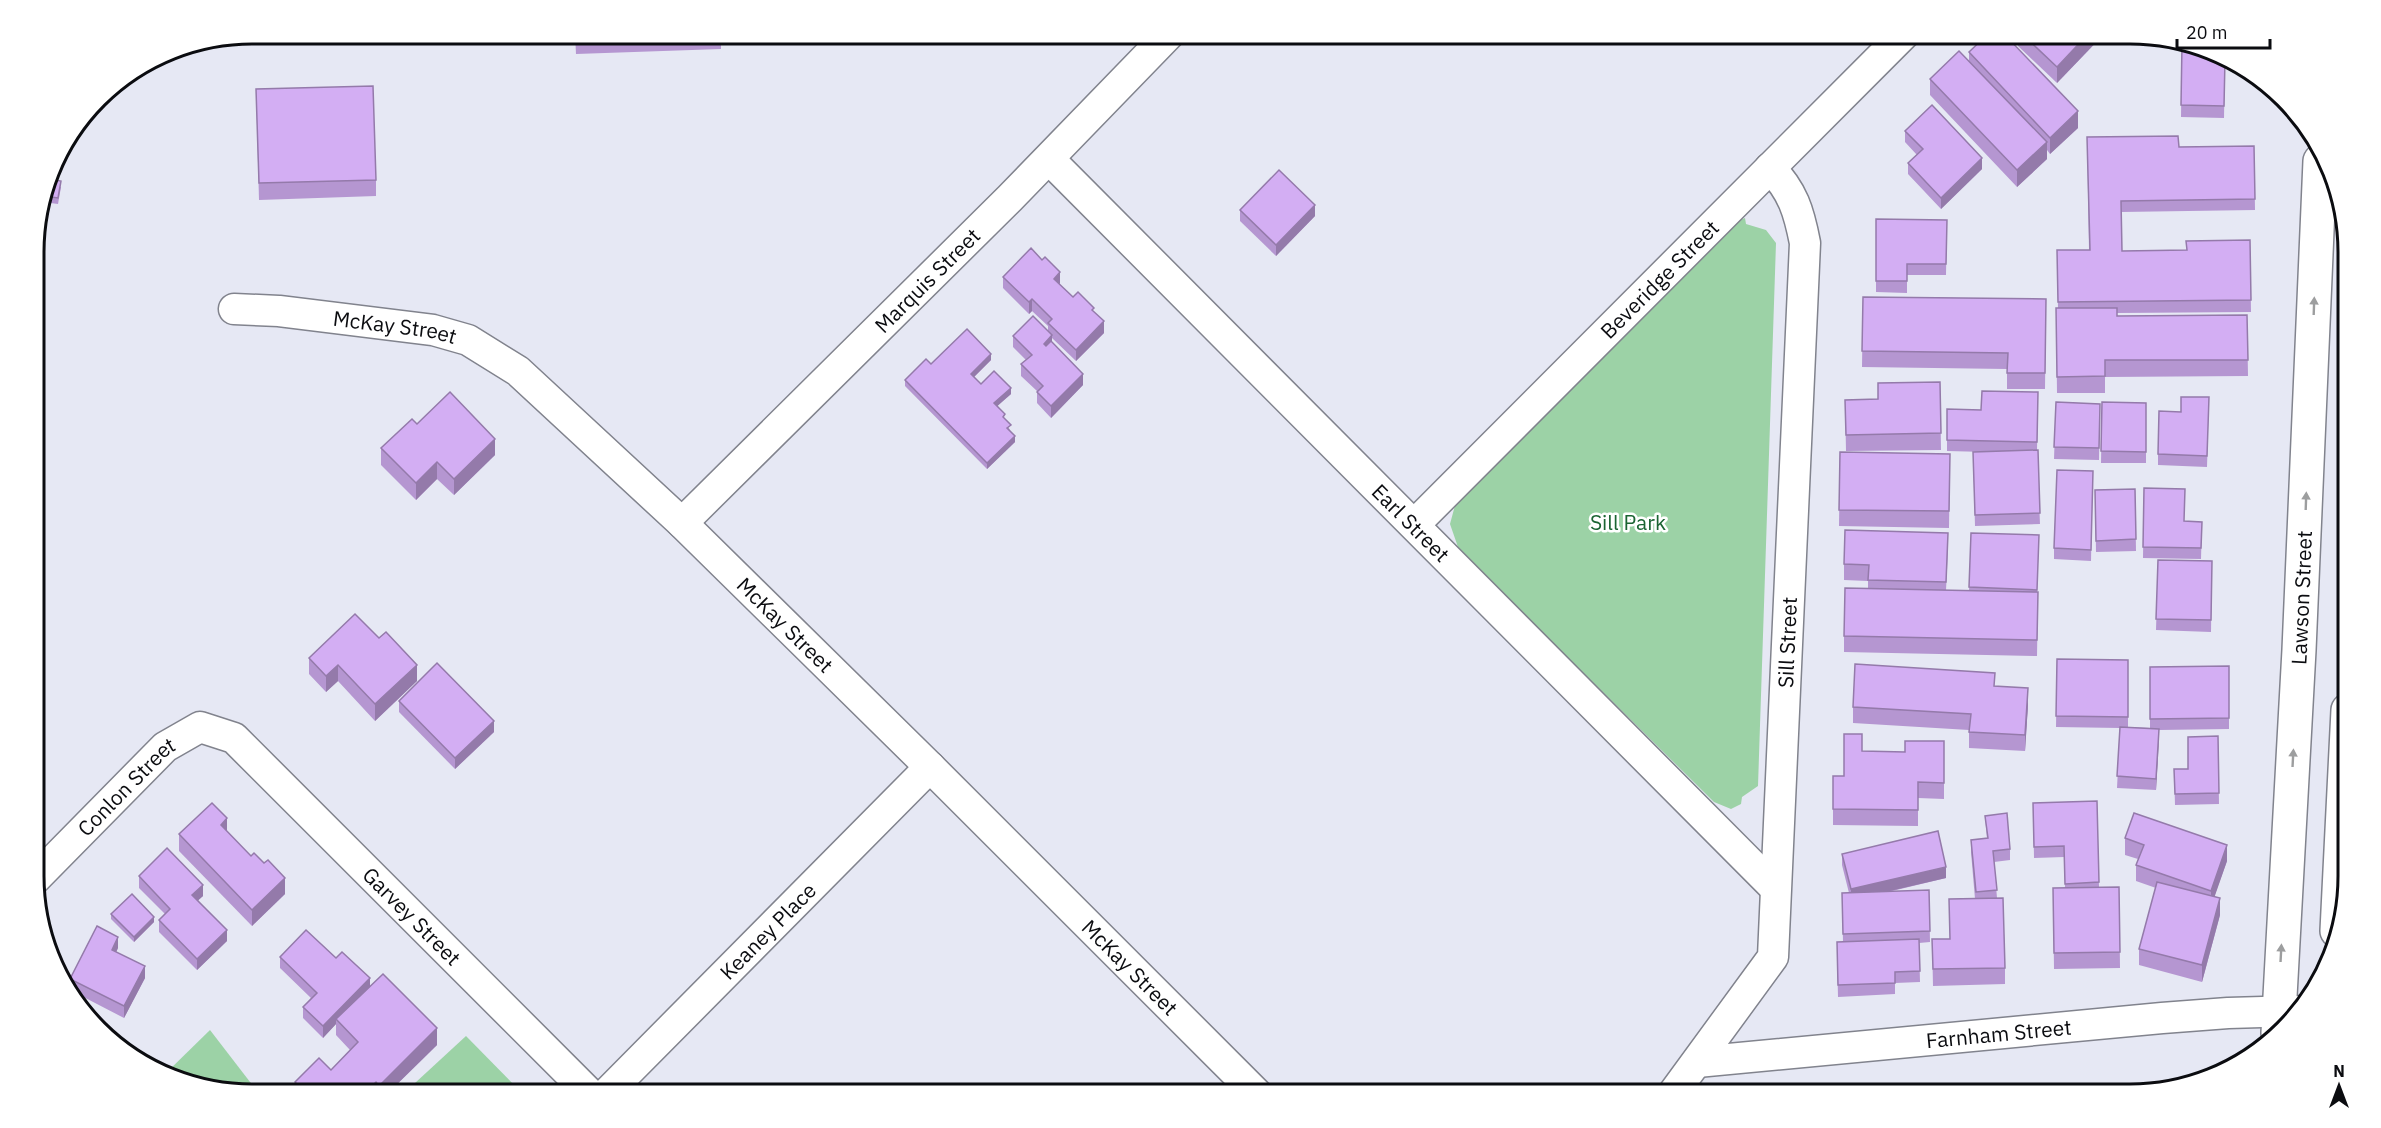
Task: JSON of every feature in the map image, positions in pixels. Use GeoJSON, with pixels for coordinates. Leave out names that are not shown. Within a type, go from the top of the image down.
{"type":"FeatureCollection","features":[{"type":"Feature","properties":{"kind":"main road","name":"Lawson Street"},"geometry":{"type":"LineString","coordinates":[[2286,1013],[2320,167]]}},
{"type":"Feature","properties":{"kind":"street","name":"Marquis Street"},"geometry":{"type":"LineString","coordinates":[[682,523],[1049,159],[1159,44]]}},
{"type":"Feature","properties":{"kind":"street","name":"Beveridge Street"},"geometry":{"type":"LineString","coordinates":[[1415,524],[1894,44]]}},
{"type":"Feature","properties":{"kind":"street","name":"Earl Street"},"geometry":{"type":"LineString","coordinates":[[1049,159],[1774,886]]}},
{"type":"Feature","properties":{"kind":"street","name":"Sill Street"},"geometry":{"type":"LineString","coordinates":[[1680,1084],[1773,957],[1774,886],[1805,243],[1799,210],[1782,180],[1770,168]]}},
{"type":"Feature","properties":{"kind":"street","name":"McKay Street"},"geometry":{"type":"LineString","coordinates":[[234,309],[279,311],[433,330],[468,340],[518,370],[682,523],[1247,1084]]}},
{"type":"Feature","properties":{"kind":"street","name":"Conlon Street"},"geometry":{"type":"LineString","coordinates":[[44,870],[165,747],[200,727],[234,738]]}},
{"type":"Feature","properties":{"kind":"street","name":"Garvey Street"},"geometry":{"type":"LineString","coordinates":[[234,738],[580,1084]]}},
{"type":"Feature","properties":{"kind":"street","name":"Keaney Place"},"geometry":{"type":"LineString","coordinates":[[616,1084],[930,767]]}},
{"type":"Feature","properties":{"kind":"street","name":"Farnham Street"},"geometry":{"type":"LineString","coordinates":[[1697,1062],[2162,1018],[2282,1018]]}},
{"type":"Feature","properties":{"kind":"green space","name":"Sill Park"},"geometry":{"type":"Polygon","coordinates":[[[1745,218],[1746,224],[1766,230],[1776,243],[1758,786],[1742,797],[1741,804],[1731,809],[1714,802],[1459,550],[1450,524],[1457,498],[1733,223],[1745,218]]]}},
{"type":"Feature","properties":{"kind":"green space"},"geometry":{"type":"Polygon","coordinates":[[[210,1030],[252,1084],[211,1080],[171,1068],[210,1030]]]}},
{"type":"Feature","properties":{"kind":"green space"},"geometry":{"type":"Polygon","coordinates":[[[466,1036],[513,1084],[414,1084],[466,1036]]]}},
{"type":"Feature","properties":{"kind":"building"},"geometry":{"type":"Polygon","coordinates":[[[1977,44],[2014,44],[2078,111],[2050,138],[1969,52],[1977,44]]]}},
{"type":"Feature","properties":{"kind":"building"},"geometry":{"type":"Polygon","coordinates":[[[2033,44],[2079,44],[2057,67],[2033,44]]]}},
{"type":"Feature","properties":{"kind":"building"},"geometry":{"type":"Polygon","coordinates":[[[1959,51],[2047,142],[2017,170],[1930,79],[1959,51]]]}},
{"type":"Feature","properties":{"kind":"building"},"geometry":{"type":"Polygon","coordinates":[[[2182,51],[2209,59],[2225,67],[2224,106],[2181,105],[2182,51]]]}},
{"type":"Feature","properties":{"kind":"building"},"geometry":{"type":"Polygon","coordinates":[[[373,86],[376,180],[259,183],[256,89],[373,86]]]}},
{"type":"Feature","properties":{"kind":"building"},"geometry":{"type":"Polygon","coordinates":[[[1932,105],[1982,158],[1941,198],[1908,163],[1923,149],[1905,131],[1932,105]]]}},
{"type":"Feature","properties":{"kind":"building"},"geometry":{"type":"Polygon","coordinates":[[[2178,136],[2179,147],[2254,146],[2255,199],[2121,201],[2122,251],[2187,250],[2186,241],[2250,240],[2251,300],[2058,302],[2057,250],[2090,250],[2087,137],[2178,136]]]}},
{"type":"Feature","properties":{"kind":"building"},"geometry":{"type":"Polygon","coordinates":[[[1279,170],[1315,205],[1276,245],[1240,210],[1279,170]]]}},
{"type":"Feature","properties":{"kind":"building"},"geometry":{"type":"Polygon","coordinates":[[[56,180],[61,181],[58,198],[52,197],[56,180]]]}},
{"type":"Feature","properties":{"kind":"building"},"geometry":{"type":"Polygon","coordinates":[[[1876,219],[1947,220],[1946,264],[1907,264],[1907,281],[1876,281],[1876,219]]]}},
{"type":"Feature","properties":{"kind":"building"},"geometry":{"type":"Polygon","coordinates":[[[1031,248],[1042,260],[1045,257],[1060,272],[1054,279],[1073,297],[1078,292],[1104,321],[1076,350],[1048,323],[1052,319],[1032,299],[1029,302],[1003,277],[1031,248]]]}},
{"type":"Feature","properties":{"kind":"building"},"geometry":{"type":"Polygon","coordinates":[[[1863,297],[2046,299],[2045,373],[2007,373],[2008,353],[1862,351],[1863,297]]]}},
{"type":"Feature","properties":{"kind":"building"},"geometry":{"type":"Polygon","coordinates":[[[2056,308],[2117,308],[2117,316],[2247,315],[2248,360],[2105,360],[2105,376],[2057,377],[2056,308]]]}},
{"type":"Feature","properties":{"kind":"building"},"geometry":{"type":"Polygon","coordinates":[[[1033,316],[1052,335],[1044,344],[1046,346],[1051,341],[1083,374],[1051,406],[1037,392],[1043,386],[1021,364],[1032,355],[1013,336],[1033,316]]]}},
{"type":"Feature","properties":{"kind":"building"},"geometry":{"type":"Polygon","coordinates":[[[967,329],[991,354],[971,374],[981,384],[994,371],[1011,388],[994,403],[1005,414],[1003,417],[1011,425],[1007,428],[1015,436],[987,463],[905,380],[926,359],[931,364],[967,329]]]}},
{"type":"Feature","properties":{"kind":"building"},"geometry":{"type":"Polygon","coordinates":[[[1940,382],[1941,433],[1846,435],[1845,400],[1878,399],[1878,383],[1940,382]]]}},
{"type":"Feature","properties":{"kind":"building"},"geometry":{"type":"Polygon","coordinates":[[[1982,391],[2038,392],[2037,442],[1947,440],[1947,409],[1981,410],[1982,391]]]}},
{"type":"Feature","properties":{"kind":"building"},"geometry":{"type":"Polygon","coordinates":[[[450,392],[495,439],[454,479],[437,462],[416,483],[381,448],[412,419],[417,424],[450,392]]]}},
{"type":"Feature","properties":{"kind":"building"},"geometry":{"type":"Polygon","coordinates":[[[2181,397],[2209,397],[2207,456],[2158,454],[2159,411],[2181,412],[2181,397]]]}},
{"type":"Feature","properties":{"kind":"building"},"geometry":{"type":"Polygon","coordinates":[[[2056,402],[2100,404],[2099,448],[2054,447],[2056,402]]]}},
{"type":"Feature","properties":{"kind":"building"},"geometry":{"type":"Polygon","coordinates":[[[2102,402],[2146,403],[2146,452],[2101,451],[2102,402]]]}},
{"type":"Feature","properties":{"kind":"building"},"geometry":{"type":"Polygon","coordinates":[[[2038,450],[2040,513],[1975,515],[1973,452],[2038,450]]]}},
{"type":"Feature","properties":{"kind":"building"},"geometry":{"type":"Polygon","coordinates":[[[1840,452],[1950,454],[1949,511],[1839,510],[1840,452]]]}},
{"type":"Feature","properties":{"kind":"building"},"geometry":{"type":"Polygon","coordinates":[[[2057,470],[2093,471],[2091,550],[2054,548],[2057,470]]]}},
{"type":"Feature","properties":{"kind":"building"},"geometry":{"type":"Polygon","coordinates":[[[2144,488],[2185,489],[2184,521],[2202,522],[2201,548],[2143,547],[2144,488]]]}},
{"type":"Feature","properties":{"kind":"building"},"geometry":{"type":"Polygon","coordinates":[[[2135,489],[2136,539],[2096,541],[2095,490],[2135,489]]]}},
{"type":"Feature","properties":{"kind":"building"},"geometry":{"type":"Polygon","coordinates":[[[1845,530],[1948,533],[1946,582],[1868,580],[1869,565],[1844,564],[1845,530]]]}},
{"type":"Feature","properties":{"kind":"building"},"geometry":{"type":"Polygon","coordinates":[[[1971,533],[2039,535],[2037,590],[1969,587],[1971,533]]]}},
{"type":"Feature","properties":{"kind":"building"},"geometry":{"type":"Polygon","coordinates":[[[2158,560],[2212,561],[2211,620],[2156,619],[2158,560]]]}},
{"type":"Feature","properties":{"kind":"building"},"geometry":{"type":"Polygon","coordinates":[[[1845,588],[2038,592],[2037,640],[1844,636],[1845,588]]]}},
{"type":"Feature","properties":{"kind":"building"},"geometry":{"type":"Polygon","coordinates":[[[355,614],[379,638],[386,632],[417,665],[375,704],[338,665],[326,676],[309,658],[355,614]]]}},
{"type":"Feature","properties":{"kind":"building"},"geometry":{"type":"Polygon","coordinates":[[[2057,659],[2128,660],[2128,717],[2056,716],[2057,659]]]}},
{"type":"Feature","properties":{"kind":"building"},"geometry":{"type":"Polygon","coordinates":[[[437,663],[494,721],[455,758],[399,701],[437,663]]]}},
{"type":"Feature","properties":{"kind":"building"},"geometry":{"type":"Polygon","coordinates":[[[1855,664],[1995,673],[1994,686],[2028,688],[2025,735],[1969,732],[1971,714],[1853,707],[1855,664]]]}},
{"type":"Feature","properties":{"kind":"building"},"geometry":{"type":"Polygon","coordinates":[[[2229,666],[2229,718],[2150,719],[2150,667],[2229,666]]]}},
{"type":"Feature","properties":{"kind":"building"},"geometry":{"type":"Polygon","coordinates":[[[2120,727],[2159,729],[2156,779],[2117,776],[2120,727]]]}},
{"type":"Feature","properties":{"kind":"building"},"geometry":{"type":"Polygon","coordinates":[[[1844,734],[1862,734],[1862,751],[1905,752],[1905,741],[1944,741],[1944,783],[1918,782],[1918,810],[1833,809],[1833,776],[1844,776],[1844,734]]]}},
{"type":"Feature","properties":{"kind":"building"},"geometry":{"type":"Polygon","coordinates":[[[2218,736],[2219,793],[2175,794],[2174,769],[2188,769],[2188,737],[2218,736]]]}},
{"type":"Feature","properties":{"kind":"building"},"geometry":{"type":"Polygon","coordinates":[[[2097,801],[2099,882],[2065,884],[2064,846],[2034,847],[2033,803],[2097,801]]]}},
{"type":"Feature","properties":{"kind":"building"},"geometry":{"type":"Polygon","coordinates":[[[212,803],[227,818],[221,825],[251,856],[254,853],[264,863],[268,860],[285,878],[252,910],[179,834],[212,803]]]}},
{"type":"Feature","properties":{"kind":"building"},"geometry":{"type":"Polygon","coordinates":[[[2007,813],[2010,849],[1993,851],[1997,890],[1976,892],[1971,840],[1988,838],[1985,816],[2007,813]]]}},
{"type":"Feature","properties":{"kind":"building"},"geometry":{"type":"Polygon","coordinates":[[[2134,813],[2227,845],[2211,891],[2136,865],[2144,845],[2125,838],[2134,813]]]}},
{"type":"Feature","properties":{"kind":"building"},"geometry":{"type":"Polygon","coordinates":[[[1938,831],[1946,867],[1851,889],[1842,854],[1938,831]]]}},
{"type":"Feature","properties":{"kind":"building"},"geometry":{"type":"Polygon","coordinates":[[[167,848],[203,885],[192,895],[227,930],[197,959],[159,920],[170,909],[139,876],[167,848]]]}},
{"type":"Feature","properties":{"kind":"building"},"geometry":{"type":"Polygon","coordinates":[[[2157,882],[2220,898],[2202,965],[2139,949],[2157,882]]]}},
{"type":"Feature","properties":{"kind":"building"},"geometry":{"type":"Polygon","coordinates":[[[2119,887],[2120,952],[2054,953],[2053,888],[2119,887]]]}},
{"type":"Feature","properties":{"kind":"building"},"geometry":{"type":"Polygon","coordinates":[[[1929,890],[1930,931],[1843,934],[1842,893],[1929,890]]]}},
{"type":"Feature","properties":{"kind":"building"},"geometry":{"type":"Polygon","coordinates":[[[132,894],[154,917],[134,937],[111,914],[132,894]]]}},
{"type":"Feature","properties":{"kind":"building"},"geometry":{"type":"Polygon","coordinates":[[[2003,898],[2005,968],[1933,969],[1932,939],[1950,939],[1949,899],[2003,898]]]}},
{"type":"Feature","properties":{"kind":"building"},"geometry":{"type":"Polygon","coordinates":[[[97,926],[118,937],[112,950],[145,966],[124,1006],[70,979],[97,926]]]}},
{"type":"Feature","properties":{"kind":"building"},"geometry":{"type":"Polygon","coordinates":[[[306,930],[336,958],[342,952],[370,978],[323,1026],[303,1007],[317,993],[280,957],[306,930]]]}},
{"type":"Feature","properties":{"kind":"building"},"geometry":{"type":"Polygon","coordinates":[[[1919,939],[1920,971],[1895,972],[1895,983],[1838,985],[1837,942],[1919,939]]]}},
{"type":"Feature","properties":{"kind":"building"},"geometry":{"type":"Polygon","coordinates":[[[383,974],[437,1028],[381,1084],[376,1082],[374,1084],[297,1084],[295,1082],[319,1058],[331,1070],[358,1042],[336,1019],[383,974]]]}}]}
